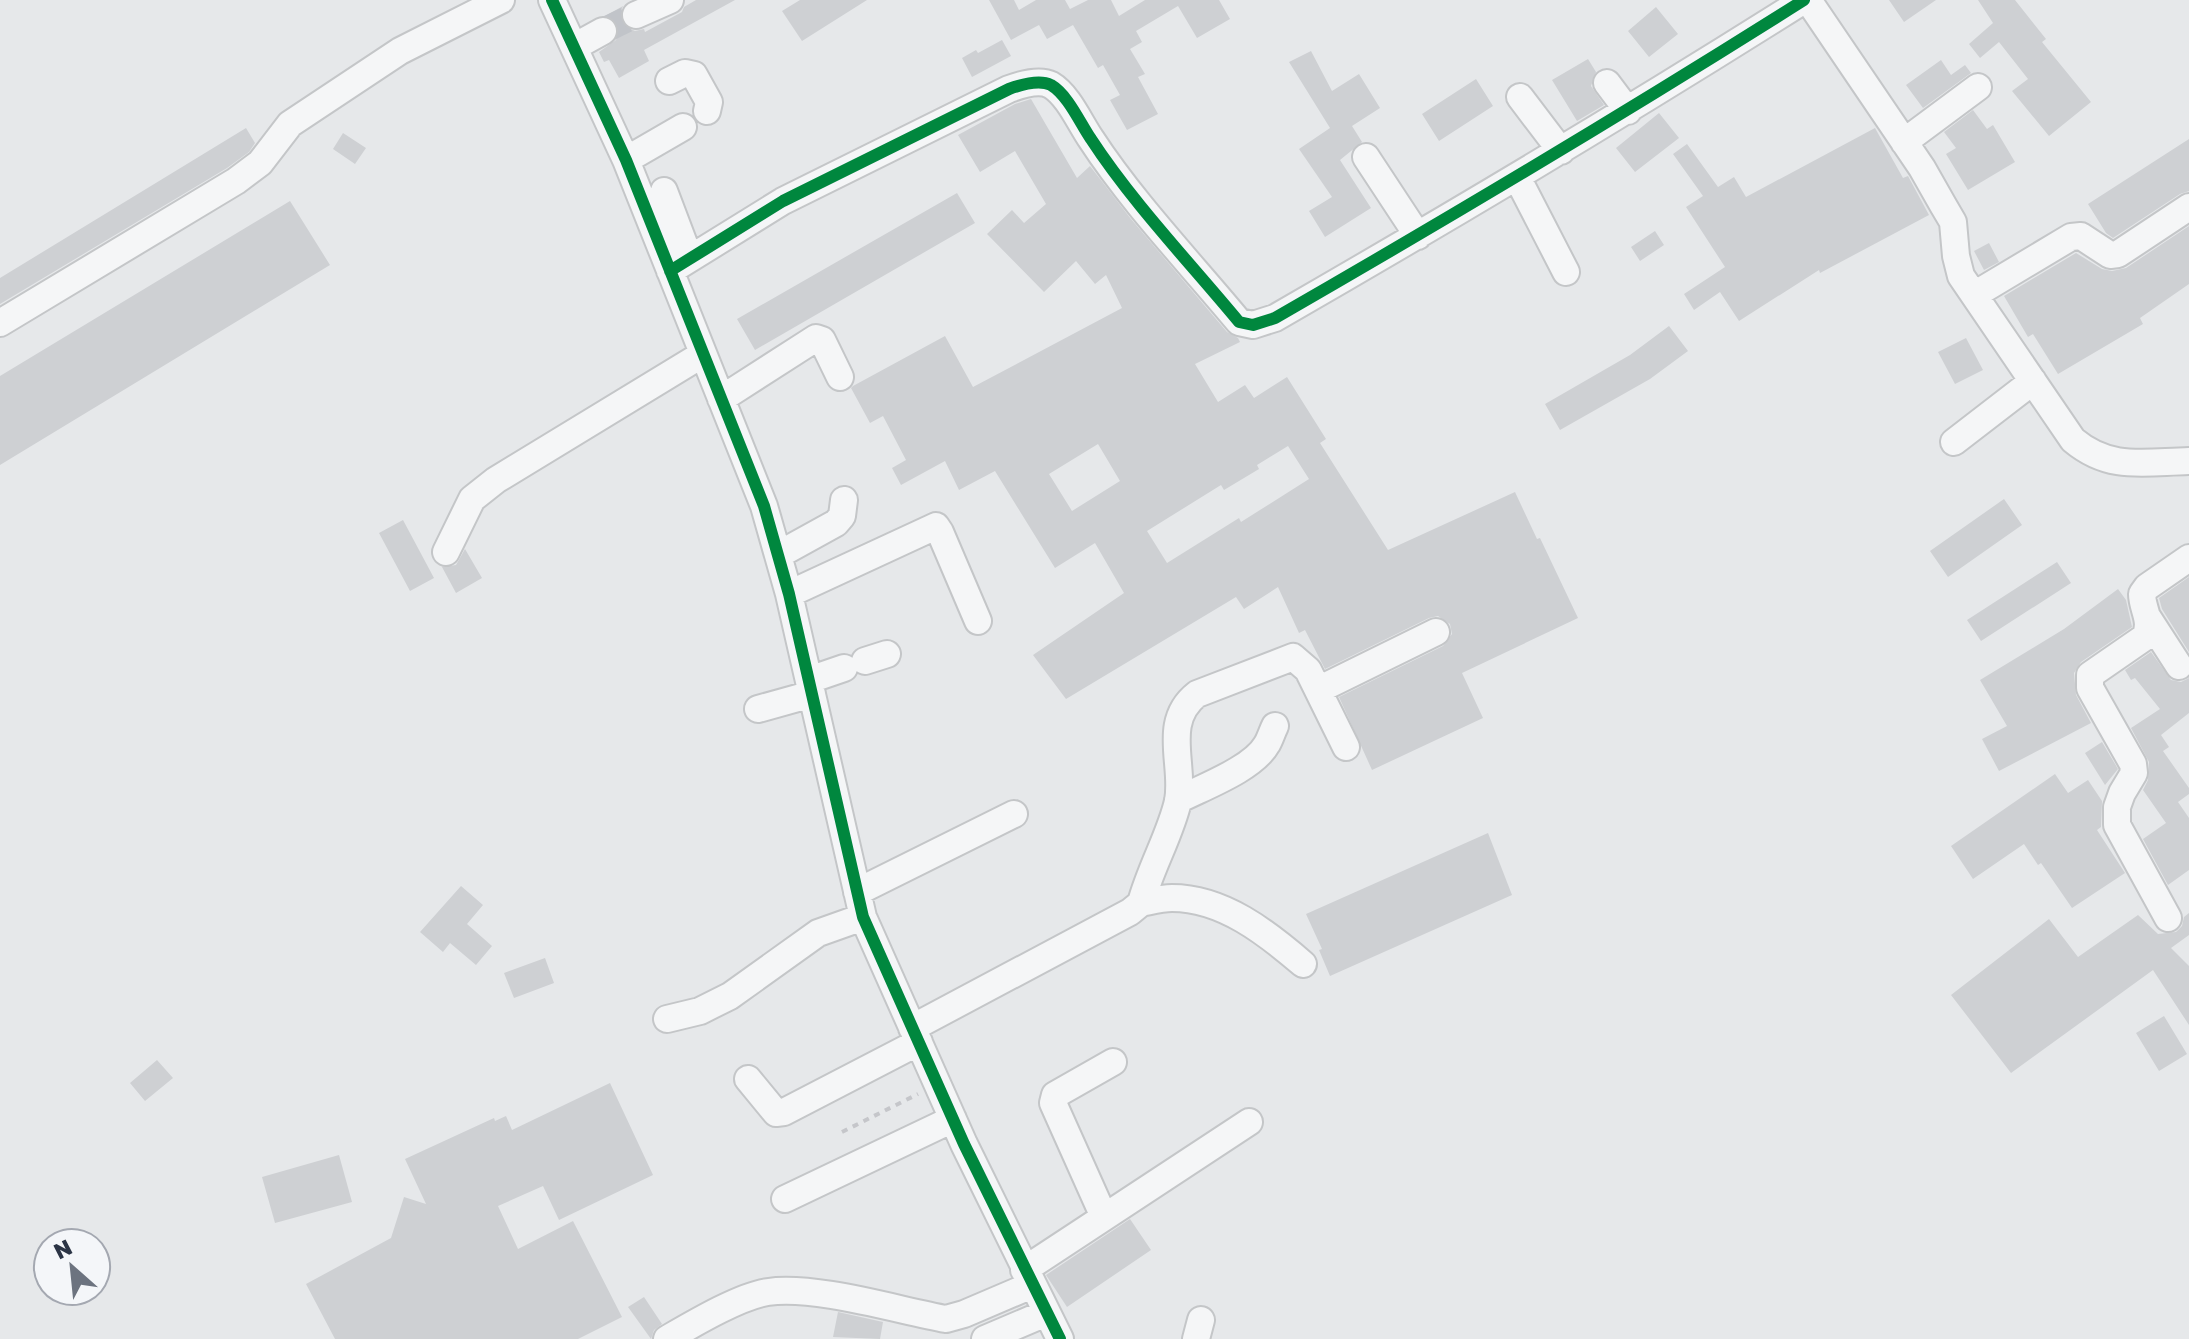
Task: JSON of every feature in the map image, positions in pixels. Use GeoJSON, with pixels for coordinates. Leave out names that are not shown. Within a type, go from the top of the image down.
{"type":"FeatureCollection","features":[{"type":"Feature","properties":{"kind":"street"},"geometry":{"type":"LineString","coordinates":[[0,323],[236,181],[260,163],[290,124],[378,64],[501,0]]}},
{"type":"Feature","properties":{"kind":"street"},"geometry":{"type":"LineString","coordinates":[[552,0],[626,160],[680,264]]}},
{"type":"Feature","properties":{"kind":"street"},"geometry":{"type":"LineString","coordinates":[[636,15],[670,0]]}},
{"type":"Feature","properties":{"kind":"street"},"geometry":{"type":"LineString","coordinates":[[680,264],[783,201],[1009,89],[1044,83],[1053,86],[1065,99],[1105,160],[1239,322],[1253,325],[1275,318],[1418,236],[1806,0],[1904,142],[1953,222],[1961,276],[2073,440],[2089,454],[2113,463],[2189,461]]}},
{"type":"Feature","properties":{"kind":"street"},"geometry":{"type":"LineString","coordinates":[[574,47],[603,31]]}},
{"type":"Feature","properties":{"kind":"street"},"geometry":{"type":"LineString","coordinates":[[669,81],[685,73],[694,75],[709,102],[707,111]]}},
{"type":"Feature","properties":{"kind":"street"},"geometry":{"type":"LineString","coordinates":[[1607,83],[1628,111]]}},
{"type":"Feature","properties":{"kind":"street"},"geometry":{"type":"LineString","coordinates":[[1904,142],[1978,87]]}},
{"type":"Feature","properties":{"kind":"street"},"geometry":{"type":"LineString","coordinates":[[1520,97],[1561,151]]}},
{"type":"Feature","properties":{"kind":"street"},"geometry":{"type":"LineString","coordinates":[[626,160],[683,127]]}},
{"type":"Feature","properties":{"kind":"street"},"geometry":{"type":"LineString","coordinates":[[1366,157],[1418,236]]}},
{"type":"Feature","properties":{"kind":"street"},"geometry":{"type":"LineString","coordinates":[[1517,177],[1566,272]]}},
{"type":"Feature","properties":{"kind":"street"},"geometry":{"type":"LineString","coordinates":[[664,191],[703,354],[764,506],[789,594],[860,904],[953,1119],[1060,1339]]}},
{"type":"Feature","properties":{"kind":"street"},"geometry":{"type":"LineString","coordinates":[[1974,295],[2071,237],[2081,236],[2110,255],[2118,254],[2189,207]]}},
{"type":"Feature","properties":{"kind":"street"},"geometry":{"type":"LineString","coordinates":[[721,399],[816,338],[822,340],[840,377]]}},
{"type":"Feature","properties":{"kind":"street"},"geometry":{"type":"LineString","coordinates":[[446,552],[472,499],[496,480],[703,354]]}},
{"type":"Feature","properties":{"kind":"street"},"geometry":{"type":"LineString","coordinates":[[1954,442],[2033,381]]}},
{"type":"Feature","properties":{"kind":"street"},"geometry":{"type":"LineString","coordinates":[[778,555],[836,523],[842,516],[844,500]]}},
{"type":"Feature","properties":{"kind":"street"},"geometry":{"type":"LineString","coordinates":[[789,594],[936,526],[978,621]]}},
{"type":"Feature","properties":{"kind":"street"},"geometry":{"type":"LineString","coordinates":[[2179,666],[2148,618],[2142,594],[2147,587],[2189,558]]}},
{"type":"Feature","properties":{"kind":"street"},"geometry":{"type":"LineString","coordinates":[[2148,618],[2145,637],[2090,675],[2089,681],[2133,764],[2134,773],[2117,807],[2117,825],[2168,918]]}},
{"type":"Feature","properties":{"kind":"street"},"geometry":{"type":"LineString","coordinates":[[1318,690],[1436,632]]}},
{"type":"Feature","properties":{"kind":"street"},"geometry":{"type":"LineString","coordinates":[[1141,903],[1178,800],[1180,713],[1184,704],[1197,694],[1293,657],[1308,670],[1346,747]]}},
{"type":"Feature","properties":{"kind":"street"},"geometry":{"type":"LineString","coordinates":[[758,709],[865,661]]}},
{"type":"Feature","properties":{"kind":"street"},"geometry":{"type":"LineString","coordinates":[[1178,800],[1258,755],[1275,726]]}},
{"type":"Feature","properties":{"kind":"street"},"geometry":{"type":"LineString","coordinates":[[667,1019],[700,1011],[730,996],[860,904],[1014,814]]}},
{"type":"Feature","properties":{"kind":"street"},"geometry":{"type":"LineString","coordinates":[[748,1079],[776,1113],[784,1112],[1141,903],[1173,898],[1217,906],[1269,935],[1303,964]]}},
{"type":"Feature","properties":{"kind":"street"},"geometry":{"type":"LineString","coordinates":[[1104,1217],[1053,1103],[1055,1095],[1113,1062]]}},
{"type":"Feature","properties":{"kind":"street"},"geometry":{"type":"LineString","coordinates":[[785,1199],[953,1119]]}},
{"type":"Feature","properties":{"kind":"street"},"geometry":{"type":"LineString","coordinates":[[667,1339],[743,1300],[768,1292],[807,1292],[946,1319],[964,1314],[1028,1277],[1104,1217],[1249,1122]]}},
{"type":"Feature","properties":{"kind":"street"},"geometry":{"type":"LineString","coordinates":[[985,1339],[1046,1313]]}},
{"type":"Feature","properties":{"kind":"path"},"geometry":{"type":"LineString","coordinates":[[842,1132],[938,1085]]}},
{"type":"Feature","properties":{"kind":"building"},"geometry":{"type":"Polygon","coordinates":[[[696,0],[735,0],[644,50],[649,61],[619,78],[609,60],[604,62],[599,52],[616,40],[619,32],[617,23],[605,16],[623,6],[620,14],[626,27],[635,31],[644,29],[645,32],[682,12],[684,7],[696,0]]]}},
{"type":"Feature","properties":{"kind":"building"},"geometry":{"type":"Polygon","coordinates":[[[800,0],[867,0],[802,41],[782,11],[800,0]]]}},
{"type":"Feature","properties":{"kind":"building"},"geometry":{"type":"Polygon","coordinates":[[[989,0],[1014,0],[1019,10],[1036,0],[1065,0],[1070,9],[1088,0],[1111,0],[1119,16],[1145,0],[1219,0],[1230,19],[1197,38],[1178,6],[1136,31],[1142,42],[1130,49],[1145,74],[1138,77],[1158,114],[1127,130],[1110,100],[1120,95],[1103,65],[1098,68],[1073,25],[1047,39],[1039,25],[1011,40],[989,0]]]}},
{"type":"Feature","properties":{"kind":"building"},"geometry":{"type":"Polygon","coordinates":[[[1889,0],[1936,0],[1904,22],[1889,0]]]}},
{"type":"Feature","properties":{"kind":"building"},"geometry":{"type":"Polygon","coordinates":[[[1978,0],[2015,0],[2046,39],[2042,42],[2091,102],[2049,136],[2012,91],[2028,79],[1999,42],[1980,58],[1969,44],[1993,23],[1978,0]]]}},
{"type":"Feature","properties":{"kind":"building"},"geometry":{"type":"Polygon","coordinates":[[[1656,7],[1678,34],[1649,57],[1628,31],[1656,7]]]}},
{"type":"Feature","properties":{"kind":"building"},"geometry":{"type":"Polygon","coordinates":[[[1002,40],[1011,56],[972,77],[962,58],[1002,40]]]}},
{"type":"Feature","properties":{"kind":"building"},"geometry":{"type":"Polygon","coordinates":[[[1311,51],[1332,91],[1359,74],[1380,108],[1352,126],[1362,142],[1340,160],[1371,208],[1325,237],[1309,211],[1332,197],[1299,149],[1330,128],[1289,62],[1311,51]]]}},
{"type":"Feature","properties":{"kind":"building"},"geometry":{"type":"Polygon","coordinates":[[[1588,59],[1596,72],[1591,86],[1604,105],[1577,121],[1552,80],[1588,59]]]}},
{"type":"Feature","properties":{"kind":"building"},"geometry":{"type":"Polygon","coordinates":[[[1941,60],[1951,75],[1965,65],[1971,73],[1923,108],[1906,85],[1941,60]]]}},
{"type":"Feature","properties":{"kind":"building"},"geometry":{"type":"Polygon","coordinates":[[[1476,79],[1493,106],[1439,141],[1422,114],[1476,79]]]}},
{"type":"Feature","properties":{"kind":"building"},"geometry":{"type":"Polygon","coordinates":[[[1031,99],[1077,178],[1090,166],[1227,332],[1238,338],[1240,342],[1195,364],[1218,402],[1245,385],[1254,398],[1287,377],[1326,439],[1320,443],[1388,550],[1515,492],[1578,618],[1462,673],[1483,718],[1372,770],[1339,697],[1443,646],[1452,634],[1450,624],[1438,616],[1429,618],[1325,669],[1305,630],[1299,633],[1278,587],[1244,609],[1236,597],[1066,699],[1033,655],[1124,593],[1095,543],[1055,568],[995,471],[959,490],[945,461],[901,485],[892,468],[906,460],[883,416],[870,423],[851,388],[853,386],[945,336],[973,387],[1122,308],[1106,275],[1095,284],[1076,261],[1044,292],[987,234],[1012,210],[1024,223],[1046,204],[1015,151],[980,172],[958,135],[1015,104],[1031,99]],[[1098,444],[1049,474],[1072,511],[1120,481],[1098,444]],[[1288,446],[1257,465],[1259,469],[1224,490],[1221,485],[1147,531],[1167,563],[1309,479],[1288,446]]]}},
{"type":"Feature","properties":{"kind":"building"},"geometry":{"type":"Polygon","coordinates":[[[1973,110],[1987,129],[1993,125],[2015,162],[1968,190],[1946,154],[1956,148],[1944,132],[1973,110]]]}},
{"type":"Feature","properties":{"kind":"building"},"geometry":{"type":"Polygon","coordinates":[[[1659,113],[1679,138],[1635,172],[1616,148],[1659,113]]]}},
{"type":"Feature","properties":{"kind":"building"},"geometry":{"type":"Polygon","coordinates":[[[246,128],[255,143],[249,152],[227,168],[0,304],[0,278],[246,128]]]}},
{"type":"Feature","properties":{"kind":"building"},"geometry":{"type":"Polygon","coordinates":[[[1875,128],[1903,178],[1908,176],[1929,215],[1820,273],[1819,270],[1739,321],[1720,292],[1694,310],[1684,294],[1725,267],[1686,207],[1703,196],[1673,154],[1687,144],[1718,187],[1734,177],[1746,197],[1875,128]]]}},
{"type":"Feature","properties":{"kind":"building"},"geometry":{"type":"Polygon","coordinates":[[[343,133],[366,148],[355,164],[333,149],[343,133]]]}},
{"type":"Feature","properties":{"kind":"building"},"geometry":{"type":"Polygon","coordinates":[[[2189,139],[2189,191],[2113,238],[2106,233],[2088,204],[2189,139]]]}},
{"type":"Feature","properties":{"kind":"building"},"geometry":{"type":"Polygon","coordinates":[[[957,193],[975,223],[755,350],[737,319],[957,193]]]}},
{"type":"Feature","properties":{"kind":"building"},"geometry":{"type":"Polygon","coordinates":[[[290,201],[330,265],[0,465],[0,376],[290,201]]]}},
{"type":"Feature","properties":{"kind":"building"},"geometry":{"type":"Polygon","coordinates":[[[2189,226],[2189,284],[2140,318],[2143,324],[2058,374],[2033,334],[2028,337],[2004,296],[2076,253],[2102,269],[2112,271],[2126,268],[2189,226]]]}},
{"type":"Feature","properties":{"kind":"building"},"geometry":{"type":"Polygon","coordinates":[[[1655,231],[1664,245],[1640,261],[1631,247],[1655,231]]]}},
{"type":"Feature","properties":{"kind":"building"},"geometry":{"type":"Polygon","coordinates":[[[1989,243],[1999,262],[1984,270],[1974,251],[1989,243]]]}},
{"type":"Feature","properties":{"kind":"building"},"geometry":{"type":"Polygon","coordinates":[[[1669,326],[1688,351],[1650,379],[1560,430],[1545,404],[1630,355],[1669,326]]]}},
{"type":"Feature","properties":{"kind":"building"},"geometry":{"type":"Polygon","coordinates":[[[1966,338],[1983,370],[1955,384],[1938,352],[1966,338]]]}},
{"type":"Feature","properties":{"kind":"building"},"geometry":{"type":"Polygon","coordinates":[[[2004,499],[2022,525],[1948,577],[1930,551],[2004,499]]]}},
{"type":"Feature","properties":{"kind":"building"},"geometry":{"type":"Polygon","coordinates":[[[403,520],[434,578],[410,591],[379,533],[403,520]]]}},
{"type":"Feature","properties":{"kind":"building"},"geometry":{"type":"Polygon","coordinates":[[[465,549],[482,578],[456,593],[442,567],[456,565],[465,549]]]}},
{"type":"Feature","properties":{"kind":"building"},"geometry":{"type":"Polygon","coordinates":[[[2057,562],[2071,583],[1981,641],[1967,620],[2057,562]]]}},
{"type":"Feature","properties":{"kind":"building"},"geometry":{"type":"Polygon","coordinates":[[[2189,577],[2189,652],[2162,609],[2159,598],[2189,577]]]}},
{"type":"Feature","properties":{"kind":"building"},"geometry":{"type":"Polygon","coordinates":[[[2118,589],[2126,600],[2132,627],[2081,662],[2074,673],[2076,695],[2091,723],[1999,771],[1982,739],[2007,726],[1980,680],[2064,629],[2118,589]]]}},
{"type":"Feature","properties":{"kind":"building"},"geometry":{"type":"Polygon","coordinates":[[[2151,652],[2171,680],[2181,682],[2189,678],[2189,713],[2161,735],[2169,747],[2163,751],[2189,788],[2189,794],[2178,802],[2189,818],[2189,870],[2168,885],[2143,839],[2166,823],[2143,790],[2148,780],[2149,762],[2131,728],[2160,709],[2125,670],[2151,652]]]}},
{"type":"Feature","properties":{"kind":"building"},"geometry":{"type":"Polygon","coordinates":[[[2102,742],[2118,769],[2105,785],[2085,753],[2102,742]]]}},
{"type":"Feature","properties":{"kind":"building"},"geometry":{"type":"Polygon","coordinates":[[[2055,774],[2068,793],[2088,780],[2102,801],[2101,827],[2097,830],[2125,873],[2072,908],[2024,844],[1973,879],[1951,846],[2055,774]]]}},
{"type":"Feature","properties":{"kind":"building"},"geometry":{"type":"Polygon","coordinates":[[[1488,833],[1512,895],[1330,976],[1306,914],[1488,833]]]}},
{"type":"Feature","properties":{"kind":"building"},"geometry":{"type":"Polygon","coordinates":[[[461,886],[483,905],[467,924],[492,946],[476,965],[450,943],[443,952],[420,932],[461,886]]]}},
{"type":"Feature","properties":{"kind":"building"},"geometry":{"type":"Polygon","coordinates":[[[2189,913],[2189,935],[2171,948],[2189,966],[2189,1025],[2153,970],[2011,1073],[1951,995],[2049,919],[2078,957],[2138,915],[2158,934],[2176,932],[2189,913]]]}},
{"type":"Feature","properties":{"kind":"building"},"geometry":{"type":"Polygon","coordinates":[[[545,958],[554,983],[514,998],[504,973],[545,958]]]}},
{"type":"Feature","properties":{"kind":"building"},"geometry":{"type":"Polygon","coordinates":[[[2164,1016],[2187,1054],[2159,1071],[2136,1033],[2164,1016]]]}},
{"type":"Feature","properties":{"kind":"building"},"geometry":{"type":"Polygon","coordinates":[[[157,1060],[173,1078],[145,1101],[130,1083],[157,1060]]]}},
{"type":"Feature","properties":{"kind":"building"},"geometry":{"type":"Polygon","coordinates":[[[610,1083],[653,1175],[559,1220],[543,1186],[498,1206],[518,1249],[573,1221],[622,1317],[578,1339],[335,1339],[306,1284],[391,1238],[404,1197],[426,1204],[405,1159],[494,1118],[495,1121],[506,1116],[512,1130],[610,1083]]]}},
{"type":"Feature","properties":{"kind":"building"},"geometry":{"type":"Polygon","coordinates":[[[339,1155],[352,1202],[275,1223],[262,1177],[339,1155]]]}},
{"type":"Feature","properties":{"kind":"building"},"geometry":{"type":"Polygon","coordinates":[[[1130,1219],[1151,1250],[1067,1307],[1046,1275],[1130,1219]]]}},
{"type":"Feature","properties":{"kind":"building"},"geometry":{"type":"Polygon","coordinates":[[[644,1297],[662,1324],[654,1330],[651,1339],[628,1307],[644,1297]]]}},
{"type":"Feature","properties":{"kind":"building"},"geometry":{"type":"Polygon","coordinates":[[[838,1312],[883,1322],[880,1339],[833,1337],[838,1312]]]}},
{"type":"Feature","properties":{"kind":"tunnel"},"geometry":{"type":"LineString","coordinates":[[603,31],[636,15]]}},
{"type":"Feature","properties":{"kind":"cycle path"},"geometry":{"type":"LineString","coordinates":[[552,0],[626,160],[764,506],[789,594],[863,917],[964,1144],[1060,1339]]}},
{"type":"Feature","properties":{"kind":"cycle path"},"geometry":{"type":"LineString","coordinates":[[670,271],[783,201],[1009,89],[1041,83],[1051,85],[1063,95],[1091,139],[1162,232],[1239,322],[1253,325],[1275,318],[1409,240],[1804,0]]}}]}
